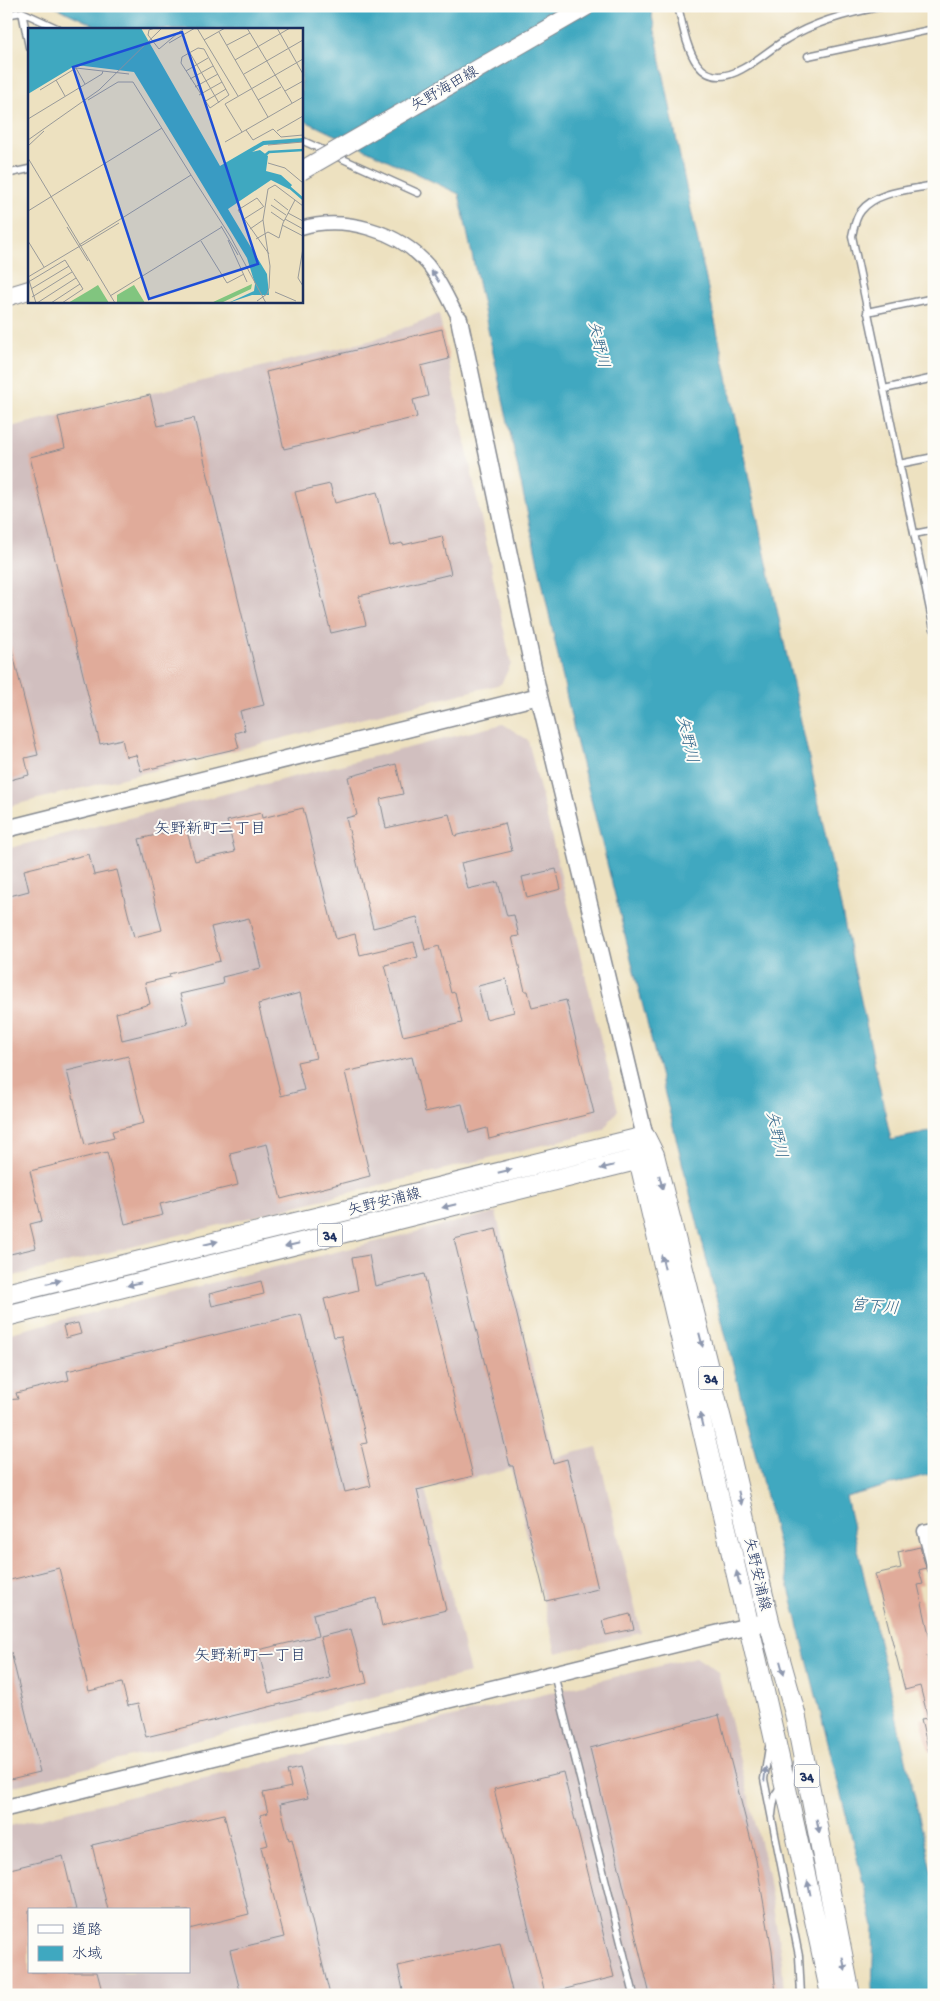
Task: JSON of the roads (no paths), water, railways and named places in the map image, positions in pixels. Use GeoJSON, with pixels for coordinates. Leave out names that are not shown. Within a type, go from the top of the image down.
{"type":"FeatureCollection","features":[{"type":"Feature","properties":{"kind":"main road","name":"矢野海田線"},"geometry":{"type":"LineString","coordinates":[[302,170],[587,6]]}},
{"type":"Feature","properties":{"kind":"main road"},"geometry":{"type":"LineString","coordinates":[[6,297],[28,290]]}},
{"type":"Feature","properties":{"kind":"main road","name":"矢野安浦線"},"geometry":{"type":"LineString","coordinates":[[6,1294],[645,1137],[647,1157],[749,1626],[785,1781],[828,1934],[850,1995]]}},
{"type":"Feature","properties":{"kind":"main road","name":"矢野安浦線"},"geometry":{"type":"LineString","coordinates":[[6,1316],[647,1157]]}},
{"type":"Feature","properties":{"kind":"main road","name":"矢野安浦線"},"geometry":{"type":"LineString","coordinates":[[647,1157],[726,1439],[769,1621],[795,1713],[828,1934],[831,1995]]}},
{"type":"Feature","properties":{"kind":"street"},"geometry":{"type":"LineString","coordinates":[[302,228],[343,224],[365,227],[389,236],[408,247],[428,266],[459,319],[538,696],[645,1137]]}},
{"type":"Feature","properties":{"kind":"street"},"geometry":{"type":"LineString","coordinates":[[6,828],[538,696]]}},
{"type":"Feature","properties":{"kind":"street"},"geometry":{"type":"LineString","coordinates":[[934,1529],[924,1531],[934,1568]]}},
{"type":"Feature","properties":{"kind":"street"},"geometry":{"type":"LineString","coordinates":[[6,1808],[769,1621]]}},
{"type":"Feature","properties":{"kind":"lane"},"geometry":{"type":"LineString","coordinates":[[678,6],[688,48],[693,59],[704,71],[718,76],[744,68],[802,31],[838,17],[885,6]]}},
{"type":"Feature","properties":{"kind":"lane"},"geometry":{"type":"LineString","coordinates":[[6,15],[22,12],[57,28]]}},
{"type":"Feature","properties":{"kind":"lane"},"geometry":{"type":"LineString","coordinates":[[22,12],[28,42]]}},
{"type":"Feature","properties":{"kind":"lane"},"geometry":{"type":"LineString","coordinates":[[808,56],[934,29]]}},
{"type":"Feature","properties":{"kind":"lane"},"geometry":{"type":"LineString","coordinates":[[302,140],[418,193]]}},
{"type":"Feature","properties":{"kind":"lane"},"geometry":{"type":"LineString","coordinates":[[6,174],[28,169]]}},
{"type":"Feature","properties":{"kind":"lane"},"geometry":{"type":"LineString","coordinates":[[934,185],[874,200],[861,210],[854,222],[852,236],[914,534],[931,601],[934,629]]}},
{"type":"Feature","properties":{"kind":"lane"},"geometry":{"type":"LineString","coordinates":[[867,312],[934,298]]}},
{"type":"Feature","properties":{"kind":"lane"},"geometry":{"type":"LineString","coordinates":[[884,389],[934,378]]}},
{"type":"Feature","properties":{"kind":"lane"},"geometry":{"type":"LineString","coordinates":[[899,464],[934,457]]}},
{"type":"Feature","properties":{"kind":"lane"},"geometry":{"type":"LineString","coordinates":[[914,534],[934,530]]}},
{"type":"Feature","properties":{"kind":"lane"},"geometry":{"type":"LineString","coordinates":[[554,1674],[634,1995]]}},
{"type":"Feature","properties":{"kind":"lane"},"geometry":{"type":"LineString","coordinates":[[771,1821],[774,1795],[785,1781],[795,1775],[797,1762],[793,1736],[795,1713]]}},
{"type":"Feature","properties":{"kind":"lane"},"geometry":{"type":"LineString","coordinates":[[772,1726],[764,1780],[799,1956],[801,1995]]}},
{"type":"Feature","properties":{"kind":"water"},"geometry":{"type":"Polygon","coordinates":[[[53,6],[650,6],[684,177],[891,1140],[934,1131],[934,1473],[846,1497],[934,1882],[934,1995],[872,1995],[874,1926],[576,740],[459,194],[302,119],[302,28],[100,28],[53,6]]]}},
{"type":"Feature","properties":{"kind":"district","name":"矢野新町二丁目"},"geometry":{"type":"Point","coordinates":[210,827]}},
{"type":"Feature","properties":{"kind":"district","name":"矢野新町一丁目"},"geometry":{"type":"Point","coordinates":[250,1654]}},
{"type":"Feature","properties":{"kind":"water label","name":"矢野川"},"geometry":{"type":"Point","coordinates":[600,344]}},
{"type":"Feature","properties":{"kind":"water label","name":"矢野川"},"geometry":{"type":"Point","coordinates":[689,739]}},
{"type":"Feature","properties":{"kind":"water label","name":"矢野川"},"geometry":{"type":"Point","coordinates":[778,1134]}},
{"type":"Feature","properties":{"kind":"water label","name":"宮下川"},"geometry":{"type":"Point","coordinates":[875,1305]}}]}
